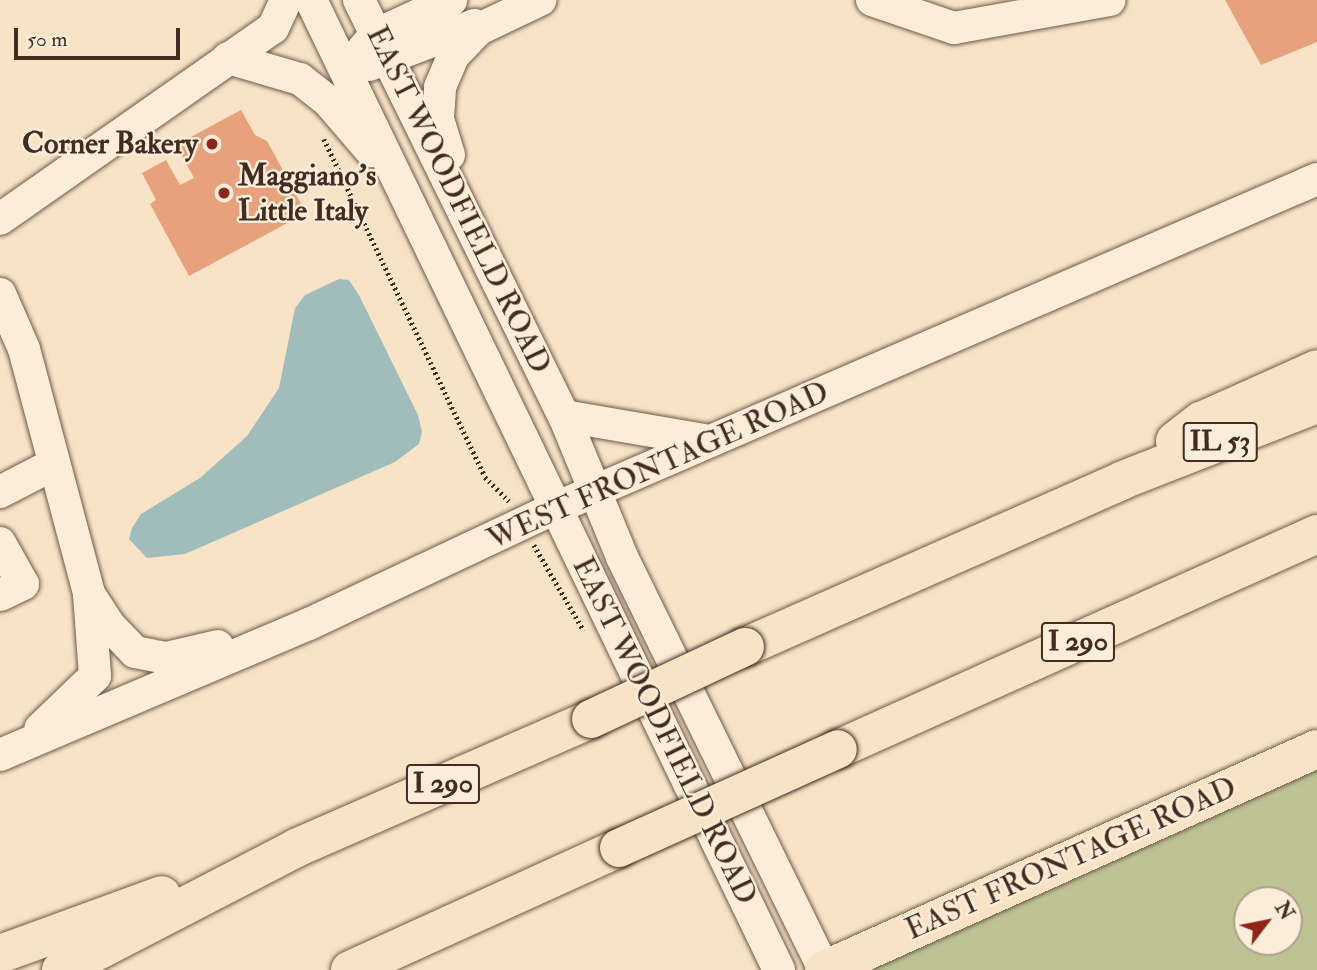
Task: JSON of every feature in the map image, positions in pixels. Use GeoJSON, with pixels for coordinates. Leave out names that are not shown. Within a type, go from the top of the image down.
{"type":"FeatureCollection","features":[{"type":"Feature","properties":{"kind":"main road","name":"I 290"},"geometry":{"type":"LineString","coordinates":[[61,970],[296,848],[1123,481],[1201,421],[1317,369]]}},
{"type":"Feature","properties":{"kind":"main road","name":"IL 53"},"geometry":{"type":"LineString","coordinates":[[1123,481],[1317,404]]}},
{"type":"Feature","properties":{"kind":"main road","name":"I 290"},"geometry":{"type":"LineString","coordinates":[[351,970],[1317,534]]}},
{"type":"Feature","properties":{"kind":"main road","name":"EAST FRONTAGE ROAD"},"geometry":{"type":"LineString","coordinates":[[824,970],[1317,749]]}},
{"type":"Feature","properties":{"kind":"main road"},"geometry":{"type":"LineString","coordinates":[[0,954],[296,848]]}},
{"type":"Feature","properties":{"kind":"street"},"geometry":{"type":"LineString","coordinates":[[0,219],[273,28],[286,0]]}},
{"type":"Feature","properties":{"kind":"street","name":"EAST WOODFIELD ROAD"},"geometry":{"type":"LineString","coordinates":[[311,0],[344,72],[408,195],[779,970]]}},
{"type":"Feature","properties":{"kind":"street","name":"EAST WOODFIELD ROAD"},"geometry":{"type":"LineString","coordinates":[[359,0],[470,230],[564,416],[622,557],[824,970]]}},
{"type":"Feature","properties":{"kind":"street"},"geometry":{"type":"LineString","coordinates":[[344,72],[451,0]]}},
{"type":"Feature","properties":{"kind":"street"},"geometry":{"type":"LineString","coordinates":[[382,48],[539,0]]}},
{"type":"Feature","properties":{"kind":"street"},"geometry":{"type":"LineString","coordinates":[[470,230],[438,118],[440,87],[453,56],[479,29],[539,0]]}},
{"type":"Feature","properties":{"kind":"street"},"geometry":{"type":"LineString","coordinates":[[873,0],[954,28],[1109,0]]}},
{"type":"Feature","properties":{"kind":"street"},"geometry":{"type":"LineString","coordinates":[[228,58],[300,79],[329,102],[408,195]]}},
{"type":"Feature","properties":{"kind":"street","name":"WEST FRONTAGE ROAD"},"geometry":{"type":"LineString","coordinates":[[4,752],[309,624],[558,507],[1317,178]]}},
{"type":"Feature","properties":{"kind":"street"},"geometry":{"type":"LineString","coordinates":[[0,294],[24,349],[89,594],[94,676],[57,717],[4,752]]}},
{"type":"Feature","properties":{"kind":"street"},"geometry":{"type":"LineString","coordinates":[[564,416],[710,441]]}},
{"type":"Feature","properties":{"kind":"street"},"geometry":{"type":"LineString","coordinates":[[0,492],[54,464]]}},
{"type":"Feature","properties":{"kind":"street"},"geometry":{"type":"LineString","coordinates":[[0,543],[23,584],[0,594]]}},
{"type":"Feature","properties":{"kind":"street"},"geometry":{"type":"LineString","coordinates":[[89,594],[109,625],[135,652],[166,658],[309,624]]}},
{"type":"Feature","properties":{"kind":"path"},"geometry":{"type":"LineString","coordinates":[[318,126],[485,477],[515,506]]}},
{"type":"Feature","properties":{"kind":"green space"},"geometry":{"type":"Polygon","coordinates":[[[1317,749],[1317,970],[823,970],[1317,749]]]}},
{"type":"Feature","properties":{"kind":"water"},"geometry":{"type":"Polygon","coordinates":[[[339,279],[349,280],[360,297],[418,415],[422,432],[419,444],[395,462],[185,554],[147,558],[129,539],[141,514],[200,478],[247,436],[279,388],[295,308],[305,295],[339,279]]]}},
{"type":"Feature","properties":{"kind":"building"},"geometry":{"type":"Polygon","coordinates":[[[1225,0],[1317,0],[1317,42],[1261,65],[1225,0]]]}},
{"type":"Feature","properties":{"kind":"building","name":"Maggiano's Little Italy"},"geometry":{"type":"Polygon","coordinates":[[[241,110],[255,135],[267,141],[306,213],[189,276],[150,204],[156,200],[142,173],[166,160],[180,185],[194,178],[176,145],[241,110]]]}},
{"type":"Feature","properties":{"kind":"place","name":"Corner Bakery"},"geometry":{"type":"Point","coordinates":[212,144]}},
{"type":"Feature","properties":{"kind":"place","name":"Maggiano's Little Italy"},"geometry":{"type":"Point","coordinates":[224,193]}}]}
